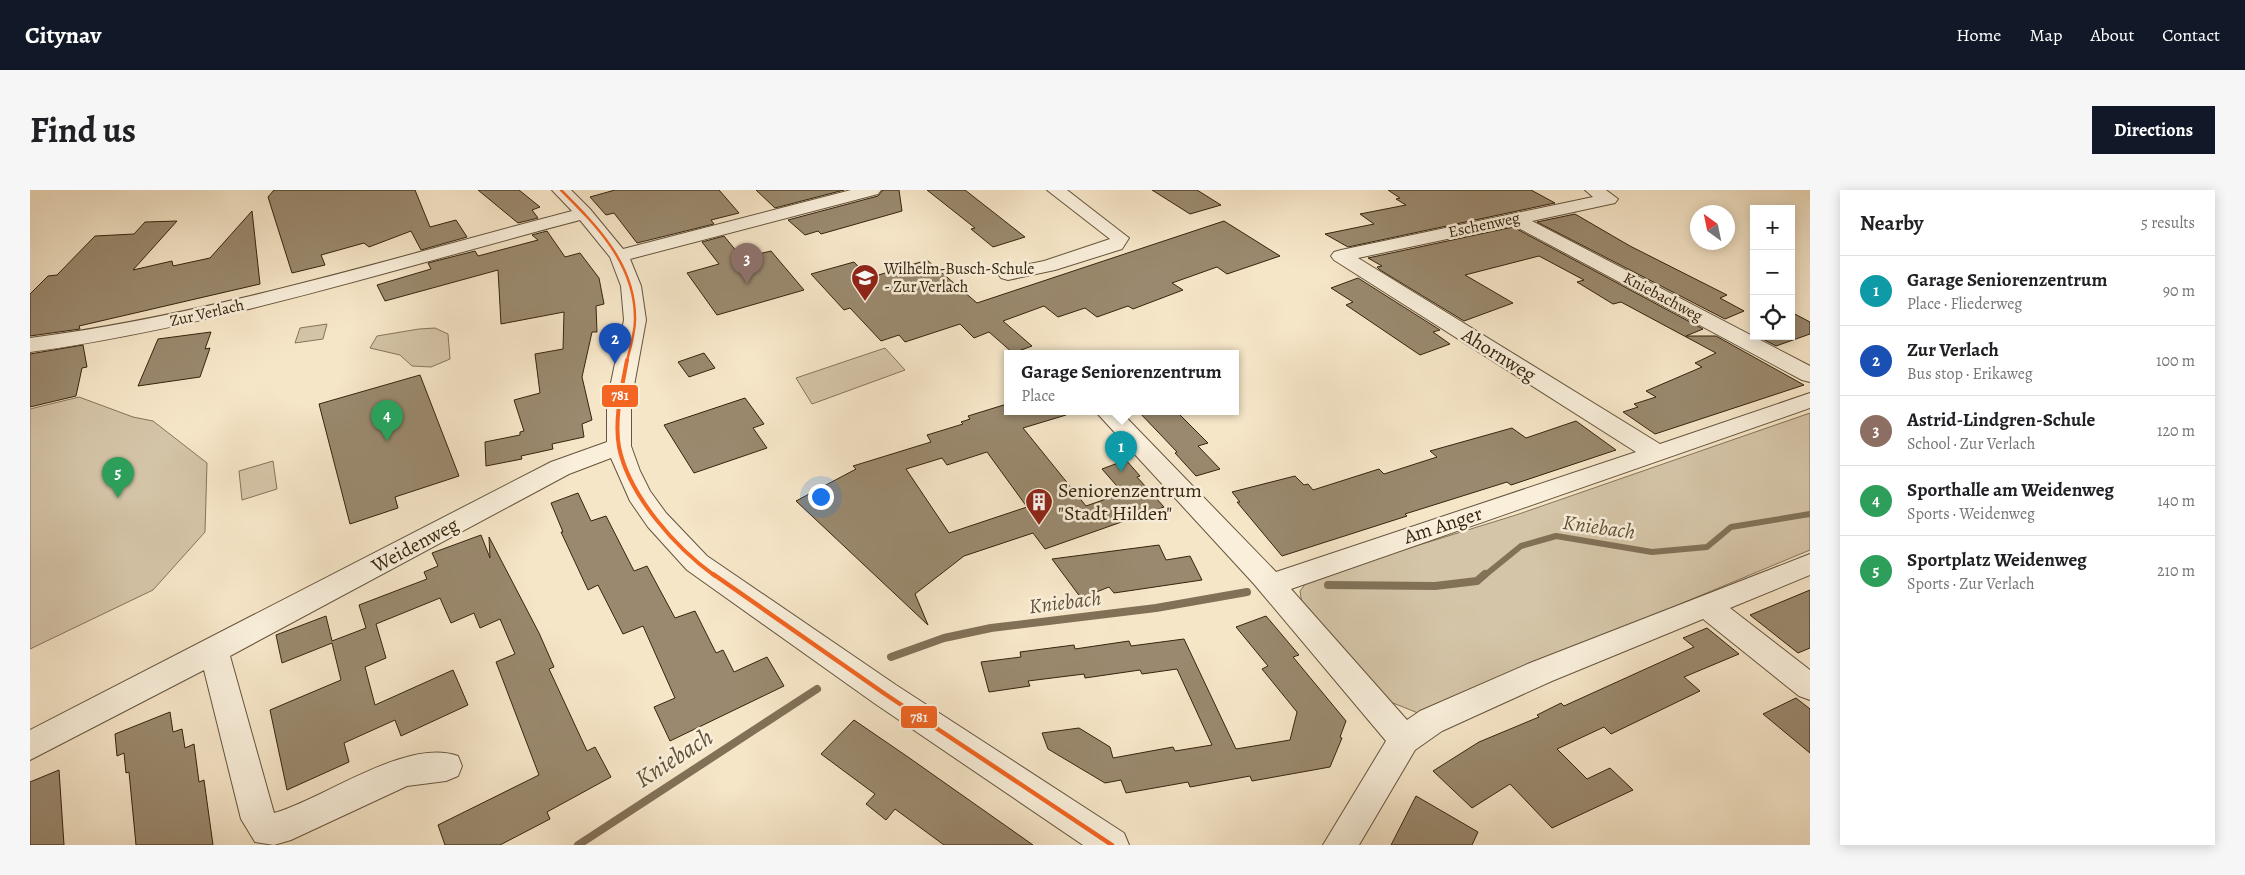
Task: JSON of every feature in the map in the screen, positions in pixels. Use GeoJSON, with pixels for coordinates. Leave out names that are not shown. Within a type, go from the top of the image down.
{"type":"FeatureCollection","features":[{"type":"Feature","properties":{"kind":"street"},"geometry":{"type":"LineString","coordinates":[[561,190],[584,213],[619,256],[631,286],[635,320],[619,402],[619,446],[639,495],[657,520],[697,563],[885,694],[1112,845]]}},
{"type":"Feature","properties":{"kind":"street"},"geometry":{"type":"LineString","coordinates":[[619,256],[872,190]]}},
{"type":"Feature","properties":{"kind":"street"},"geometry":{"type":"LineString","coordinates":[[1008,274],[1048,266],[1115,245],[1120,238],[1056,190]]}},
{"type":"Feature","properties":{"kind":"street","name":"Eschenweg"},"geometry":{"type":"LineString","coordinates":[[1341,256],[1609,199],[1594,190]]}},
{"type":"Feature","properties":{"kind":"street","name":"Zur Verlach"},"geometry":{"type":"LineString","coordinates":[[30,345],[105,335],[201,316],[584,213]]}},
{"type":"Feature","properties":{"kind":"street","name":"Kniebachweg"},"geometry":{"type":"LineString","coordinates":[[1515,219],[1810,375]]}},
{"type":"Feature","properties":{"kind":"street","name":"Ahornweg"},"geometry":{"type":"LineString","coordinates":[[1341,256],[1658,454]]}},
{"type":"Feature","properties":{"kind":"street","name":"Am Anger"},"geometry":{"type":"LineString","coordinates":[[1271,584],[1658,454],[1810,400]]}},
{"type":"Feature","properties":{"kind":"street"},"geometry":{"type":"LineString","coordinates":[[1111,415],[1271,584],[1404,740]]}},
{"type":"Feature","properties":{"kind":"street","name":"Weidenweg"},"geometry":{"type":"LineString","coordinates":[[30,746],[560,468],[619,446]]}},
{"type":"Feature","properties":{"kind":"street"},"geometry":{"type":"LineString","coordinates":[[1340,845],[1404,740],[1430,721],[1541,672],[1708,607],[1810,564]]}},
{"type":"Feature","properties":{"kind":"street"},"geometry":{"type":"LineString","coordinates":[[1708,607],[1810,687]]}},
{"type":"Feature","properties":{"kind":"street"},"geometry":{"type":"LineString","coordinates":[[214,651],[262,838],[403,772],[446,766]]}},
{"type":"Feature","properties":{"kind":"shaded area"},"geometry":{"type":"Polygon","coordinates":[[[327,324],[323,339],[295,343],[300,328],[327,324]]]}},
{"type":"Feature","properties":{"kind":"shaded area"},"geometry":{"type":"Polygon","coordinates":[[[435,328],[448,334],[450,359],[431,367],[412,366],[400,355],[370,348],[377,336],[435,328]]]}},
{"type":"Feature","properties":{"kind":"shaded area"},"geometry":{"type":"Polygon","coordinates":[[[885,348],[905,370],[812,404],[796,378],[885,348]]]}},
{"type":"Feature","properties":{"kind":"shaded area"},"geometry":{"type":"Polygon","coordinates":[[[79,397],[133,417],[153,421],[207,463],[205,532],[153,590],[30,649],[30,409],[79,397]]]}},
{"type":"Feature","properties":{"kind":"shaded area"},"geometry":{"type":"Polygon","coordinates":[[[1810,413],[1810,550],[1418,713],[1388,701],[1302,604],[1300,591],[1309,579],[1516,515],[1810,413]]]}},
{"type":"Feature","properties":{"kind":"shaded area"},"geometry":{"type":"Polygon","coordinates":[[[273,461],[277,489],[242,500],[239,471],[273,461]]]}},
{"type":"Feature","properties":{"kind":"building"},"geometry":{"type":"Polygon","coordinates":[[[274,190],[415,190],[430,227],[456,220],[467,237],[421,250],[411,231],[369,247],[364,243],[321,255],[325,265],[292,273],[268,197],[274,190]]]}},
{"type":"Feature","properties":{"kind":"building"},"geometry":{"type":"Polygon","coordinates":[[[478,190],[519,190],[540,207],[532,210],[538,218],[518,223],[478,190]]]}},
{"type":"Feature","properties":{"kind":"building"},"geometry":{"type":"Polygon","coordinates":[[[615,190],[719,190],[739,213],[711,220],[714,224],[637,243],[614,213],[606,215],[590,197],[615,190]]]}},
{"type":"Feature","properties":{"kind":"building"},"geometry":{"type":"Polygon","coordinates":[[[756,190],[844,190],[775,208],[756,190]]]}},
{"type":"Feature","properties":{"kind":"building"},"geometry":{"type":"Polygon","coordinates":[[[883,190],[899,190],[902,211],[821,234],[818,231],[805,235],[788,220],[878,196],[883,190]]]}},
{"type":"Feature","properties":{"kind":"building"},"geometry":{"type":"Polygon","coordinates":[[[927,190],[965,190],[1025,237],[993,247],[971,229],[975,228],[927,190]]]}},
{"type":"Feature","properties":{"kind":"building"},"geometry":{"type":"Polygon","coordinates":[[[1152,190],[1197,190],[1221,205],[1190,214],[1152,190]]]}},
{"type":"Feature","properties":{"kind":"building"},"geometry":{"type":"Polygon","coordinates":[[[1388,190],[1531,190],[1555,203],[1348,247],[1325,234],[1374,224],[1360,214],[1406,205],[1396,199],[1400,198],[1388,190]]]}},
{"type":"Feature","properties":{"kind":"building"},"geometry":{"type":"Polygon","coordinates":[[[252,211],[260,284],[79,326],[80,329],[30,336],[30,294],[48,276],[57,275],[95,236],[134,234],[145,222],[177,221],[133,270],[172,261],[173,266],[210,258],[252,211]]]}},
{"type":"Feature","properties":{"kind":"building"},"geometry":{"type":"Polygon","coordinates":[[[1575,214],[1630,246],[1727,295],[1720,298],[1744,311],[1725,319],[1537,222],[1575,214]]]}},
{"type":"Feature","properties":{"kind":"building"},"geometry":{"type":"Polygon","coordinates":[[[1224,221],[1280,256],[1227,274],[1217,267],[1172,283],[1183,290],[1133,309],[1128,306],[1097,317],[1085,308],[1058,317],[1044,306],[1003,321],[1032,346],[1021,350],[1010,350],[989,332],[974,338],[960,324],[905,342],[899,335],[881,341],[850,308],[844,310],[811,274],[854,262],[869,278],[927,260],[977,303],[1224,221]]]}},
{"type":"Feature","properties":{"kind":"building"},"geometry":{"type":"Polygon","coordinates":[[[1513,227],[1703,329],[1686,336],[1716,336],[1804,385],[1655,434],[1623,412],[1638,407],[1634,404],[1656,397],[1646,391],[1702,367],[1695,363],[1716,353],[1621,302],[1613,304],[1577,282],[1584,280],[1539,256],[1465,275],[1513,303],[1464,321],[1380,270],[1377,267],[1382,266],[1368,258],[1513,227]]]}},
{"type":"Feature","properties":{"kind":"building"},"geometry":{"type":"Polygon","coordinates":[[[547,231],[565,257],[580,253],[599,278],[604,304],[596,306],[597,332],[592,332],[582,377],[592,420],[582,424],[584,437],[552,444],[553,449],[521,456],[522,459],[486,466],[485,442],[520,435],[520,432],[524,431],[514,400],[540,393],[535,354],[563,349],[564,312],[501,324],[498,270],[385,301],[377,285],[431,269],[428,263],[475,251],[478,256],[538,240],[532,235],[547,231]]]}},
{"type":"Feature","properties":{"kind":"building"},"geometry":{"type":"Polygon","coordinates":[[[724,236],[742,258],[771,251],[804,290],[717,315],[687,273],[719,264],[702,242],[724,236]]]}},
{"type":"Feature","properties":{"kind":"building"},"geometry":{"type":"Polygon","coordinates":[[[1358,278],[1440,330],[1433,332],[1450,344],[1420,355],[1346,305],[1353,302],[1331,288],[1358,278]]]}},
{"type":"Feature","properties":{"kind":"building"},"geometry":{"type":"Polygon","coordinates":[[[1795,314],[1810,322],[1810,334],[1795,339],[1795,314]]]}},
{"type":"Feature","properties":{"kind":"building"},"geometry":{"type":"Polygon","coordinates":[[[211,332],[205,349],[210,348],[200,377],[138,386],[158,339],[211,332]]]}},
{"type":"Feature","properties":{"kind":"building"},"geometry":{"type":"Polygon","coordinates":[[[1765,340],[1793,340],[1776,346],[1765,340]]]}},
{"type":"Feature","properties":{"kind":"building"},"geometry":{"type":"Polygon","coordinates":[[[83,345],[87,367],[82,368],[76,396],[30,407],[30,354],[83,345]]]}},
{"type":"Feature","properties":{"kind":"building"},"geometry":{"type":"Polygon","coordinates":[[[704,353],[715,368],[689,377],[678,362],[704,353]]]}},
{"type":"Feature","properties":{"kind":"building"},"geometry":{"type":"Polygon","coordinates":[[[420,375],[459,476],[395,497],[398,508],[350,524],[319,404],[420,375]]]}},
{"type":"Feature","properties":{"kind":"building"},"geometry":{"type":"Polygon","coordinates":[[[745,398],[764,424],[753,428],[767,448],[694,473],[664,425],[745,398]]]}},
{"type":"Feature","properties":{"kind":"building","name":"Seniorenzentrum \"Stadt Hilden\""},"geometry":{"type":"Polygon","coordinates":[[[1004,405],[1004,415],[1066,415],[1023,428],[1086,506],[1123,493],[1102,469],[1126,460],[1140,476],[1137,477],[1164,507],[1045,549],[1033,533],[964,556],[915,594],[928,625],[796,501],[856,469],[853,466],[931,442],[927,435],[963,424],[961,422],[970,419],[968,416],[1004,405]],[[987,452],[947,465],[942,458],[906,469],[949,533],[1027,507],[987,452]]]}},
{"type":"Feature","properties":{"kind":"building"},"geometry":{"type":"Polygon","coordinates":[[[1142,415],[1180,415],[1208,443],[1198,446],[1220,469],[1196,476],[1175,453],[1177,452],[1142,415]]]}},
{"type":"Feature","properties":{"kind":"building"},"geometry":{"type":"Polygon","coordinates":[[[1576,421],[1616,450],[1511,485],[1507,482],[1405,514],[1407,516],[1282,556],[1237,502],[1240,502],[1232,492],[1295,476],[1304,485],[1308,484],[1313,490],[1379,469],[1384,474],[1437,457],[1430,451],[1512,428],[1526,438],[1576,421]]]}},
{"type":"Feature","properties":{"kind":"building"},"geometry":{"type":"Polygon","coordinates":[[[578,493],[591,521],[606,516],[634,571],[647,566],[675,618],[695,611],[716,653],[723,650],[734,672],[767,657],[784,686],[670,741],[654,707],[675,698],[643,626],[623,634],[598,585],[588,590],[561,532],[563,532],[551,503],[578,493]]]}},
{"type":"Feature","properties":{"kind":"building"},"geometry":{"type":"Polygon","coordinates":[[[481,535],[490,558],[489,537],[539,633],[554,667],[549,669],[587,751],[595,747],[611,777],[547,812],[550,819],[500,845],[445,845],[438,825],[539,775],[496,662],[515,654],[500,619],[480,628],[474,613],[451,623],[440,598],[376,624],[386,658],[365,667],[375,705],[453,670],[468,705],[401,736],[395,720],[344,743],[349,762],[287,790],[270,710],[341,680],[332,643],[282,663],[276,635],[326,616],[332,641],[366,628],[359,605],[427,579],[424,572],[438,566],[432,553],[481,535]]]}},
{"type":"Feature","properties":{"kind":"building"},"geometry":{"type":"Polygon","coordinates":[[[1159,545],[1166,560],[1190,556],[1202,580],[1114,593],[1109,587],[1081,598],[1052,559],[1159,545]]]}},
{"type":"Feature","properties":{"kind":"building"},"geometry":{"type":"Polygon","coordinates":[[[1810,590],[1810,648],[1798,653],[1750,615],[1810,590]]]}},
{"type":"Feature","properties":{"kind":"building"},"geometry":{"type":"Polygon","coordinates":[[[1266,616],[1299,655],[1293,657],[1346,721],[1340,737],[1342,738],[1330,767],[1252,781],[1250,776],[1190,787],[1188,782],[1126,793],[1121,780],[1105,783],[1048,749],[1042,733],[1079,728],[1110,747],[1113,758],[1173,747],[1175,751],[1212,745],[1177,669],[1142,674],[1140,670],[1085,678],[1084,674],[1028,681],[1030,686],[989,692],[981,662],[1021,657],[1020,652],[1074,645],[1075,649],[1129,641],[1131,646],[1184,639],[1236,749],[1290,740],[1297,712],[1262,669],[1268,666],[1236,627],[1266,616]]]}},
{"type":"Feature","properties":{"kind":"building"},"geometry":{"type":"Polygon","coordinates":[[[1707,628],[1739,654],[1684,677],[1700,691],[1611,734],[1604,727],[1557,749],[1587,779],[1610,768],[1633,790],[1552,828],[1510,784],[1472,808],[1433,771],[1479,742],[1539,717],[1537,715],[1561,703],[1564,706],[1694,647],[1683,638],[1707,628]]]}},
{"type":"Feature","properties":{"kind":"building"},"geometry":{"type":"Polygon","coordinates":[[[1796,698],[1810,709],[1810,753],[1763,714],[1796,698]]]}},
{"type":"Feature","properties":{"kind":"building"},"geometry":{"type":"Polygon","coordinates":[[[170,712],[173,732],[182,729],[185,748],[194,744],[199,782],[204,780],[213,845],[136,845],[129,772],[126,773],[124,753],[117,756],[115,734],[170,712]]]}},
{"type":"Feature","properties":{"kind":"building"},"geometry":{"type":"Polygon","coordinates":[[[854,720],[1033,845],[944,845],[895,809],[886,820],[866,804],[875,794],[821,754],[854,720]]]}},
{"type":"Feature","properties":{"kind":"building"},"geometry":{"type":"Polygon","coordinates":[[[59,770],[64,845],[30,845],[30,782],[59,770]]]}},
{"type":"Feature","properties":{"kind":"building"},"geometry":{"type":"Polygon","coordinates":[[[1416,796],[1478,832],[1472,845],[1391,845],[1416,796]]]}},
{"type":"Feature","properties":{"kind":"waterway","name":"Kniebach"},"geometry":{"type":"LineString","coordinates":[[1484,576],[1521,546],[1556,536],[1652,552],[1707,547],[1731,527],[1810,514]]}},
{"type":"Feature","properties":{"kind":"waterway","name":"Kniebach"},"geometry":{"type":"LineString","coordinates":[[1328,585],[1435,586],[1477,581],[1485,574]]}},
{"type":"Feature","properties":{"kind":"waterway","name":"Kniebach"},"geometry":{"type":"LineString","coordinates":[[891,657],[944,638],[991,628],[1156,608],[1247,592]]}},
{"type":"Feature","properties":{"kind":"waterway","name":"Kniebach"},"geometry":{"type":"LineString","coordinates":[[578,845],[817,689]]}},
{"type":"Feature","properties":{"kind":"transit line","name":"781"},"geometry":{"type":"LineString","coordinates":[[561,190],[584,213],[619,256],[631,286],[635,320],[619,402],[619,446],[627,471],[639,495],[657,520],[697,563],[885,694],[1112,845]]}},
{"type":"Feature","properties":{"kind":"place","name":"Astrid-Lindgren-Schule"},"geometry":{"type":"Point","coordinates":[747,284]}},
{"type":"Feature","properties":{"kind":"place","name":"Wilhelm-Busch-Schule - Zur Verlach"},"geometry":{"type":"Point","coordinates":[865,302]}},
{"type":"Feature","properties":{"kind":"place","name":"Zur Verlach"},"geometry":{"type":"Point","coordinates":[615,364]}},
{"type":"Feature","properties":{"kind":"place","name":"Sporthalle am Weidenweg"},"geometry":{"type":"Point","coordinates":[387,441]}},
{"type":"Feature","properties":{"kind":"place","name":"Garage Seniorenzentrum"},"geometry":{"type":"Point","coordinates":[1121,472]}},
{"type":"Feature","properties":{"kind":"place","name":"Sportplatz Weidenweg"},"geometry":{"type":"Point","coordinates":[118,498]}},
{"type":"Feature","properties":{"kind":"place","name":"Seniorenzentrum \"Stadt Hilden\""},"geometry":{"type":"Point","coordinates":[1039,526]}}]}
